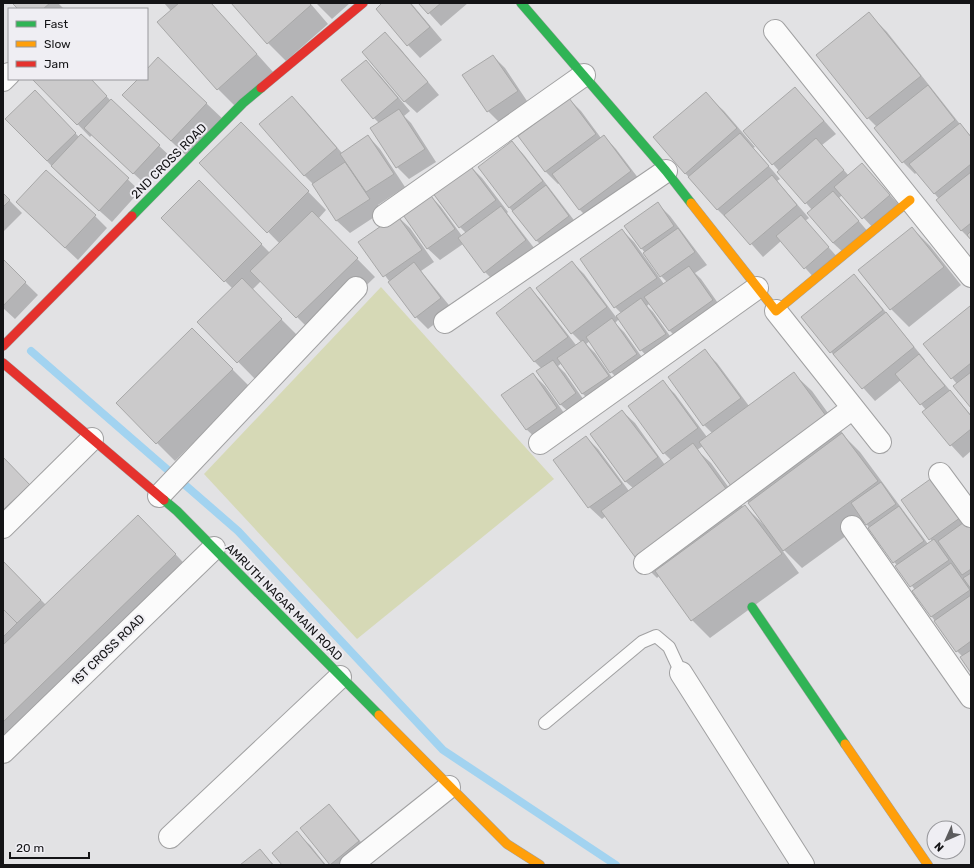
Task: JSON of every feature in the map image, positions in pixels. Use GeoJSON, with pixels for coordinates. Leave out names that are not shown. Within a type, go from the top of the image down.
{"type":"FeatureCollection","features":[{"type":"Feature","properties":{"kind":"street","name":"2ND CROSS ROAD"},"geometry":{"type":"LineString","coordinates":[[3,346],[243,103],[363,3]]}},
{"type":"Feature","properties":{"kind":"street"},"geometry":{"type":"LineString","coordinates":[[521,3],[666,171],[880,442]]}},
{"type":"Feature","properties":{"kind":"street"},"geometry":{"type":"LineString","coordinates":[[775,30],[971,276]]}},
{"type":"Feature","properties":{"kind":"street"},"geometry":{"type":"LineString","coordinates":[[384,216],[584,76]]}},
{"type":"Feature","properties":{"kind":"street"},"geometry":{"type":"LineString","coordinates":[[445,322],[666,171]]}},
{"type":"Feature","properties":{"kind":"street"},"geometry":{"type":"LineString","coordinates":[[776,311],[910,200]]}},
{"type":"Feature","properties":{"kind":"street"},"geometry":{"type":"LineString","coordinates":[[163,490],[356,288]]}},
{"type":"Feature","properties":{"kind":"street"},"geometry":{"type":"LineString","coordinates":[[540,443],[758,288]]}},
{"type":"Feature","properties":{"kind":"street","name":"AMRUTH NAGAR MAIN ROAD"},"geometry":{"type":"LineString","coordinates":[[3,363],[92,439],[163,490],[177,511],[449,787],[507,844],[540,865]]}},
{"type":"Feature","properties":{"kind":"street"},"geometry":{"type":"LineString","coordinates":[[646,563],[853,408]]}},
{"type":"Feature","properties":{"kind":"street"},"geometry":{"type":"LineString","coordinates":[[3,527],[92,439]]}},
{"type":"Feature","properties":{"kind":"street"},"geometry":{"type":"LineString","coordinates":[[940,474],[971,516]]}},
{"type":"Feature","properties":{"kind":"street"},"geometry":{"type":"LineString","coordinates":[[852,527],[971,697]]}},
{"type":"Feature","properties":{"kind":"street","name":"1ST CROSS ROAD"},"geometry":{"type":"LineString","coordinates":[[3,752],[214,548]]}},
{"type":"Feature","properties":{"kind":"street"},"geometry":{"type":"LineString","coordinates":[[752,607],[928,865]]}},
{"type":"Feature","properties":{"kind":"street"},"geometry":{"type":"LineString","coordinates":[[681,673],[804,865]]}},
{"type":"Feature","properties":{"kind":"street"},"geometry":{"type":"LineString","coordinates":[[170,837],[340,676]]}},
{"type":"Feature","properties":{"kind":"street"},"geometry":{"type":"LineString","coordinates":[[351,865],[449,787]]}},
{"type":"Feature","properties":{"kind":"lane"},"geometry":{"type":"LineString","coordinates":[[545,723],[642,642],[656,636],[669,647],[681,673]]}},
{"type":"Feature","properties":{"kind":"green space"},"geometry":{"type":"Polygon","coordinates":[[[381,287],[554,479],[357,639],[204,474],[381,287]]]}},
{"type":"Feature","properties":{"kind":"building"},"geometry":{"type":"Polygon","coordinates":[[[12,3],[50,3],[44,8],[17,8],[12,3]]]}},
{"type":"Feature","properties":{"kind":"building"},"geometry":{"type":"Polygon","coordinates":[[[179,3],[211,3],[257,54],[217,90],[157,22],[179,3]]]}},
{"type":"Feature","properties":{"kind":"building"},"geometry":{"type":"Polygon","coordinates":[[[231,3],[309,3],[311,5],[267,44],[231,3]]]}},
{"type":"Feature","properties":{"kind":"building"},"geometry":{"type":"Polygon","coordinates":[[[382,3],[410,3],[430,27],[407,46],[376,9],[382,3]]]}},
{"type":"Feature","properties":{"kind":"building"},"geometry":{"type":"Polygon","coordinates":[[[418,3],[441,3],[428,14],[418,3]]]}},
{"type":"Feature","properties":{"kind":"building"},"geometry":{"type":"Polygon","coordinates":[[[869,12],[921,76],[867,119],[816,55],[869,12]]]}},
{"type":"Feature","properties":{"kind":"building"},"geometry":{"type":"Polygon","coordinates":[[[385,32],[428,82],[404,102],[362,52],[385,32]]]}},
{"type":"Feature","properties":{"kind":"building"},"geometry":{"type":"Polygon","coordinates":[[[493,55],[518,91],[487,112],[462,75],[493,55]]]}},
{"type":"Feature","properties":{"kind":"building"},"geometry":{"type":"Polygon","coordinates":[[[158,57],[207,103],[171,141],[122,95],[137,80],[148,80],[148,68],[158,57]]]}},
{"type":"Feature","properties":{"kind":"building"},"geometry":{"type":"Polygon","coordinates":[[[366,60],[398,98],[373,119],[341,80],[366,60]]]}},
{"type":"Feature","properties":{"kind":"building"},"geometry":{"type":"Polygon","coordinates":[[[33,80],[92,80],[107,96],[77,125],[33,80]]]}},
{"type":"Feature","properties":{"kind":"building"},"geometry":{"type":"Polygon","coordinates":[[[928,85],[955,120],[902,163],[874,128],[928,85]]]}},
{"type":"Feature","properties":{"kind":"building"},"geometry":{"type":"Polygon","coordinates":[[[795,87],[824,121],[772,165],[743,131],[795,87]]]}},
{"type":"Feature","properties":{"kind":"building"},"geometry":{"type":"Polygon","coordinates":[[[35,90],[76,133],[47,161],[5,119],[35,90]]]}},
{"type":"Feature","properties":{"kind":"building"},"geometry":{"type":"Polygon","coordinates":[[[706,92],[737,128],[685,174],[653,137],[706,92]]]}},
{"type":"Feature","properties":{"kind":"building"},"geometry":{"type":"Polygon","coordinates":[[[292,96],[337,148],[304,176],[259,124],[292,96]]]}},
{"type":"Feature","properties":{"kind":"building"},"geometry":{"type":"Polygon","coordinates":[[[569,98],[596,134],[545,172],[518,136],[569,98]]]}},
{"type":"Feature","properties":{"kind":"building"},"geometry":{"type":"Polygon","coordinates":[[[111,99],[160,145],[133,174],[84,128],[111,99]]]}},
{"type":"Feature","properties":{"kind":"building"},"geometry":{"type":"Polygon","coordinates":[[[399,109],[425,149],[396,168],[370,128],[399,109]]]}},
{"type":"Feature","properties":{"kind":"building"},"geometry":{"type":"Polygon","coordinates":[[[241,122],[309,191],[267,233],[199,163],[241,122]]]}},
{"type":"Feature","properties":{"kind":"building"},"geometry":{"type":"Polygon","coordinates":[[[960,123],[971,137],[971,164],[934,194],[909,164],[960,123]]]}},
{"type":"Feature","properties":{"kind":"building"},"geometry":{"type":"Polygon","coordinates":[[[740,133],[769,166],[717,210],[688,177],[740,133]]]}},
{"type":"Feature","properties":{"kind":"building"},"geometry":{"type":"Polygon","coordinates":[[[81,134],[129,178],[99,211],[51,166],[81,134]]]}},
{"type":"Feature","properties":{"kind":"building"},"geometry":{"type":"Polygon","coordinates":[[[368,135],[394,174],[366,192],[340,154],[368,135]]]}},
{"type":"Feature","properties":{"kind":"building"},"geometry":{"type":"Polygon","coordinates":[[[604,135],[631,171],[579,210],[552,174],[604,135]]]}},
{"type":"Feature","properties":{"kind":"building"},"geometry":{"type":"Polygon","coordinates":[[[816,138],[844,170],[805,204],[777,172],[816,138]]]}},
{"type":"Feature","properties":{"kind":"building"},"geometry":{"type":"Polygon","coordinates":[[[512,141],[543,181],[509,208],[478,167],[512,141]]]}},
{"type":"Feature","properties":{"kind":"building"},"geometry":{"type":"Polygon","coordinates":[[[345,162],[370,199],[336,221],[312,184],[345,162]]]}},
{"type":"Feature","properties":{"kind":"building"},"geometry":{"type":"Polygon","coordinates":[[[862,163],[890,195],[862,219],[834,187],[862,163]]]}},
{"type":"Feature","properties":{"kind":"building"},"geometry":{"type":"Polygon","coordinates":[[[469,164],[496,200],[459,228],[432,192],[469,164]]]}},
{"type":"Feature","properties":{"kind":"building"},"geometry":{"type":"Polygon","coordinates":[[[46,170],[96,215],[65,248],[16,202],[46,170]]]}},
{"type":"Feature","properties":{"kind":"building"},"geometry":{"type":"Polygon","coordinates":[[[971,172],[971,223],[961,231],[936,200],[971,172]]]}},
{"type":"Feature","properties":{"kind":"building"},"geometry":{"type":"Polygon","coordinates":[[[772,175],[797,205],[750,245],[724,215],[772,175]]]}},
{"type":"Feature","properties":{"kind":"building"},"geometry":{"type":"Polygon","coordinates":[[[199,180],[262,244],[224,282],[161,218],[199,180]]]}},
{"type":"Feature","properties":{"kind":"building"},"geometry":{"type":"Polygon","coordinates":[[[546,185],[569,216],[536,241],[512,211],[546,185]]]}},
{"type":"Feature","properties":{"kind":"building"},"geometry":{"type":"Polygon","coordinates":[[[833,191],[859,221],[833,243],[807,213],[833,191]]]}},
{"type":"Feature","properties":{"kind":"building"},"geometry":{"type":"Polygon","coordinates":[[[3,193],[10,200],[3,207],[3,193]]]}},
{"type":"Feature","properties":{"kind":"building"},"geometry":{"type":"Polygon","coordinates":[[[429,193],[455,229],[427,249],[401,212],[429,193]]]}},
{"type":"Feature","properties":{"kind":"building"},"geometry":{"type":"Polygon","coordinates":[[[658,202],[674,226],[641,249],[624,226],[658,202]]]}},
{"type":"Feature","properties":{"kind":"building"},"geometry":{"type":"Polygon","coordinates":[[[501,206],[526,240],[484,273],[458,238],[501,206]]]}},
{"type":"Feature","properties":{"kind":"building"},"geometry":{"type":"Polygon","coordinates":[[[312,211],[358,258],[296,318],[250,271],[312,211]]]}},
{"type":"Feature","properties":{"kind":"building"},"geometry":{"type":"Polygon","coordinates":[[[397,215],[422,250],[383,277],[358,242],[397,215]]]}},
{"type":"Feature","properties":{"kind":"building"},"geometry":{"type":"Polygon","coordinates":[[[801,215],[829,247],[804,269],[776,236],[801,215]]]}},
{"type":"Feature","properties":{"kind":"building"},"geometry":{"type":"Polygon","coordinates":[[[912,227],[944,267],[890,310],[858,270],[912,227]]]}},
{"type":"Feature","properties":{"kind":"building"},"geometry":{"type":"Polygon","coordinates":[[[678,228],[695,252],[660,277],[643,253],[678,228]]]}},
{"type":"Feature","properties":{"kind":"building"},"geometry":{"type":"Polygon","coordinates":[[[622,229],[657,278],[614,308],[580,259],[622,229]]]}},
{"type":"Feature","properties":{"kind":"building"},"geometry":{"type":"Polygon","coordinates":[[[971,231],[971,240],[967,235],[971,231]]]}},
{"type":"Feature","properties":{"kind":"building"},"geometry":{"type":"Polygon","coordinates":[[[3,259],[26,282],[3,306],[3,259]]]}},
{"type":"Feature","properties":{"kind":"building"},"geometry":{"type":"Polygon","coordinates":[[[572,261],[607,307],[571,334],[536,288],[572,261]]]}},
{"type":"Feature","properties":{"kind":"building"},"geometry":{"type":"Polygon","coordinates":[[[414,262],[441,298],[415,318],[388,282],[414,262]]]}},
{"type":"Feature","properties":{"kind":"building"},"geometry":{"type":"Polygon","coordinates":[[[689,266],[713,300],[669,331],[644,297],[689,266]]]}},
{"type":"Feature","properties":{"kind":"building"},"geometry":{"type":"Polygon","coordinates":[[[854,274],[883,310],[830,353],[801,317],[854,274]]]}},
{"type":"Feature","properties":{"kind":"building"},"geometry":{"type":"Polygon","coordinates":[[[242,278],[282,319],[237,363],[197,322],[242,278]]]}},
{"type":"Feature","properties":{"kind":"building"},"geometry":{"type":"Polygon","coordinates":[[[530,287],[568,337],[534,362],[496,313],[530,287]]]}},
{"type":"Feature","properties":{"kind":"building"},"geometry":{"type":"Polygon","coordinates":[[[641,298],[666,334],[640,351],[616,316],[641,298]]]}},
{"type":"Feature","properties":{"kind":"building"},"geometry":{"type":"Polygon","coordinates":[[[970,306],[971,363],[951,379],[923,344],[970,306]]]}},
{"type":"Feature","properties":{"kind":"building"},"geometry":{"type":"Polygon","coordinates":[[[886,312],[914,347],[862,389],[833,354],[886,312]]]}},
{"type":"Feature","properties":{"kind":"building"},"geometry":{"type":"Polygon","coordinates":[[[612,318],[637,354],[610,373],[586,337],[612,318]]]}},
{"type":"Feature","properties":{"kind":"building"},"geometry":{"type":"Polygon","coordinates":[[[192,328],[233,369],[156,444],[116,403],[192,328]]]}},
{"type":"Feature","properties":{"kind":"building"},"geometry":{"type":"Polygon","coordinates":[[[583,340],[609,376],[582,394],[557,358],[583,340]]]}},
{"type":"Feature","properties":{"kind":"building"},"geometry":{"type":"Polygon","coordinates":[[[705,349],[741,398],[703,426],[668,377],[705,349]]]}},
{"type":"Feature","properties":{"kind":"building"},"geometry":{"type":"Polygon","coordinates":[[[919,354],[945,386],[920,405],[895,374],[919,354]]]}},
{"type":"Feature","properties":{"kind":"building"},"geometry":{"type":"Polygon","coordinates":[[[553,360],[576,393],[560,405],[536,371],[553,360]]]}},
{"type":"Feature","properties":{"kind":"building"},"geometry":{"type":"Polygon","coordinates":[[[794,372],[829,420],[734,490],[699,442],[794,372]]]}},
{"type":"Feature","properties":{"kind":"building"},"geometry":{"type":"Polygon","coordinates":[[[971,372],[971,408],[953,386],[971,372]]]}},
{"type":"Feature","properties":{"kind":"building"},"geometry":{"type":"Polygon","coordinates":[[[533,373],[557,408],[526,430],[501,395],[533,373]]]}},
{"type":"Feature","properties":{"kind":"building"},"geometry":{"type":"Polygon","coordinates":[[[663,380],[698,428],[663,454],[628,406],[663,380]]]}},
{"type":"Feature","properties":{"kind":"building"},"geometry":{"type":"Polygon","coordinates":[[[950,390],[971,416],[971,429],[950,446],[922,412],[950,390]]]}},
{"type":"Feature","properties":{"kind":"building"},"geometry":{"type":"Polygon","coordinates":[[[622,410],[658,457],[625,482],[590,434],[622,410]]]}},
{"type":"Feature","properties":{"kind":"building"},"geometry":{"type":"Polygon","coordinates":[[[842,433],[878,481],[783,551],[748,503],[842,433]]]}},
{"type":"Feature","properties":{"kind":"building"},"geometry":{"type":"Polygon","coordinates":[[[586,436],[622,484],[588,508],[553,460],[586,436]]]}},
{"type":"Feature","properties":{"kind":"building"},"geometry":{"type":"Polygon","coordinates":[[[693,443],[729,493],[638,561],[601,511],[693,443]]]}},
{"type":"Feature","properties":{"kind":"building"},"geometry":{"type":"Polygon","coordinates":[[[3,457],[30,485],[4,509],[3,508],[3,457]]]}},
{"type":"Feature","properties":{"kind":"building"},"geometry":{"type":"Polygon","coordinates":[[[936,475],[964,515],[929,540],[901,500],[936,475]]]}},
{"type":"Feature","properties":{"kind":"building"},"geometry":{"type":"Polygon","coordinates":[[[881,482],[896,504],[866,525],[851,503],[881,482]]]}},
{"type":"Feature","properties":{"kind":"building"},"geometry":{"type":"Polygon","coordinates":[[[745,505],[782,554],[691,621],[655,571],[745,505]]]}},
{"type":"Feature","properties":{"kind":"building"},"geometry":{"type":"Polygon","coordinates":[[[899,506],[924,541],[893,563],[868,528],[899,506]]]}},
{"type":"Feature","properties":{"kind":"building"},"geometry":{"type":"Polygon","coordinates":[[[138,515],[176,554],[3,722],[3,645],[138,515]]]}},
{"type":"Feature","properties":{"kind":"building"},"geometry":{"type":"Polygon","coordinates":[[[967,520],[971,526],[971,569],[962,575],[938,541],[967,520]]]}},
{"type":"Feature","properties":{"kind":"building"},"geometry":{"type":"Polygon","coordinates":[[[934,539],[949,560],[910,587],[895,566],[934,539]]]}},
{"type":"Feature","properties":{"kind":"building"},"geometry":{"type":"Polygon","coordinates":[[[3,561],[41,600],[17,623],[3,609],[3,561]]]}},
{"type":"Feature","properties":{"kind":"building"},"geometry":{"type":"Polygon","coordinates":[[[951,563],[970,590],[931,617],[912,591],[951,563]]]}},
{"type":"Feature","properties":{"kind":"building"},"geometry":{"type":"Polygon","coordinates":[[[971,573],[971,589],[963,578],[971,573]]]}},
{"type":"Feature","properties":{"kind":"building"},"geometry":{"type":"Polygon","coordinates":[[[971,595],[971,641],[956,652],[934,621],[971,595]]]}},
{"type":"Feature","properties":{"kind":"building"},"geometry":{"type":"Polygon","coordinates":[[[3,609],[17,623],[3,637],[3,609]]]}},
{"type":"Feature","properties":{"kind":"building"},"geometry":{"type":"Polygon","coordinates":[[[971,650],[971,673],[960,657],[971,650]]]}},
{"type":"Feature","properties":{"kind":"building"},"geometry":{"type":"Polygon","coordinates":[[[329,804],[359,841],[330,865],[300,828],[329,804]]]}},
{"type":"Feature","properties":{"kind":"building"},"geometry":{"type":"Polygon","coordinates":[[[297,831],[325,865],[282,865],[272,853],[297,831]]]}},
{"type":"Feature","properties":{"kind":"building"},"geometry":{"type":"Polygon","coordinates":[[[260,849],[273,865],[240,865],[260,849]]]}},
{"type":"Feature","properties":{"kind":"waterway"},"geometry":{"type":"LineString","coordinates":[[31,351],[238,531],[443,750],[616,865]]}},
{"type":"Feature","properties":{"kind":"traffic: fast"},"geometry":{"type":"LineString","coordinates":[[521,3],[666,171],[691,203]]}},
{"type":"Feature","properties":{"kind":"traffic: fast"},"geometry":{"type":"LineString","coordinates":[[132,216],[243,103],[261,88]]}},
{"type":"Feature","properties":{"kind":"traffic: fast"},"geometry":{"type":"LineString","coordinates":[[164,500],[177,511],[379,715]]}},
{"type":"Feature","properties":{"kind":"traffic: fast"},"geometry":{"type":"LineString","coordinates":[[752,607],[845,744]]}},
{"type":"Feature","properties":{"kind":"traffic: slow"},"geometry":{"type":"LineString","coordinates":[[691,203],[776,311],[910,200]]}},
{"type":"Feature","properties":{"kind":"traffic: slow"},"geometry":{"type":"LineString","coordinates":[[379,715],[507,844],[540,865]]}},
{"type":"Feature","properties":{"kind":"traffic: slow"},"geometry":{"type":"LineString","coordinates":[[845,744],[928,865]]}},
{"type":"Feature","properties":{"kind":"traffic: jam"},"geometry":{"type":"LineString","coordinates":[[261,88],[363,3]]}},
{"type":"Feature","properties":{"kind":"traffic: jam"},"geometry":{"type":"LineString","coordinates":[[3,346],[132,216]]}},
{"type":"Feature","properties":{"kind":"traffic: jam"},"geometry":{"type":"LineString","coordinates":[[3,363],[164,500]]}}]}
